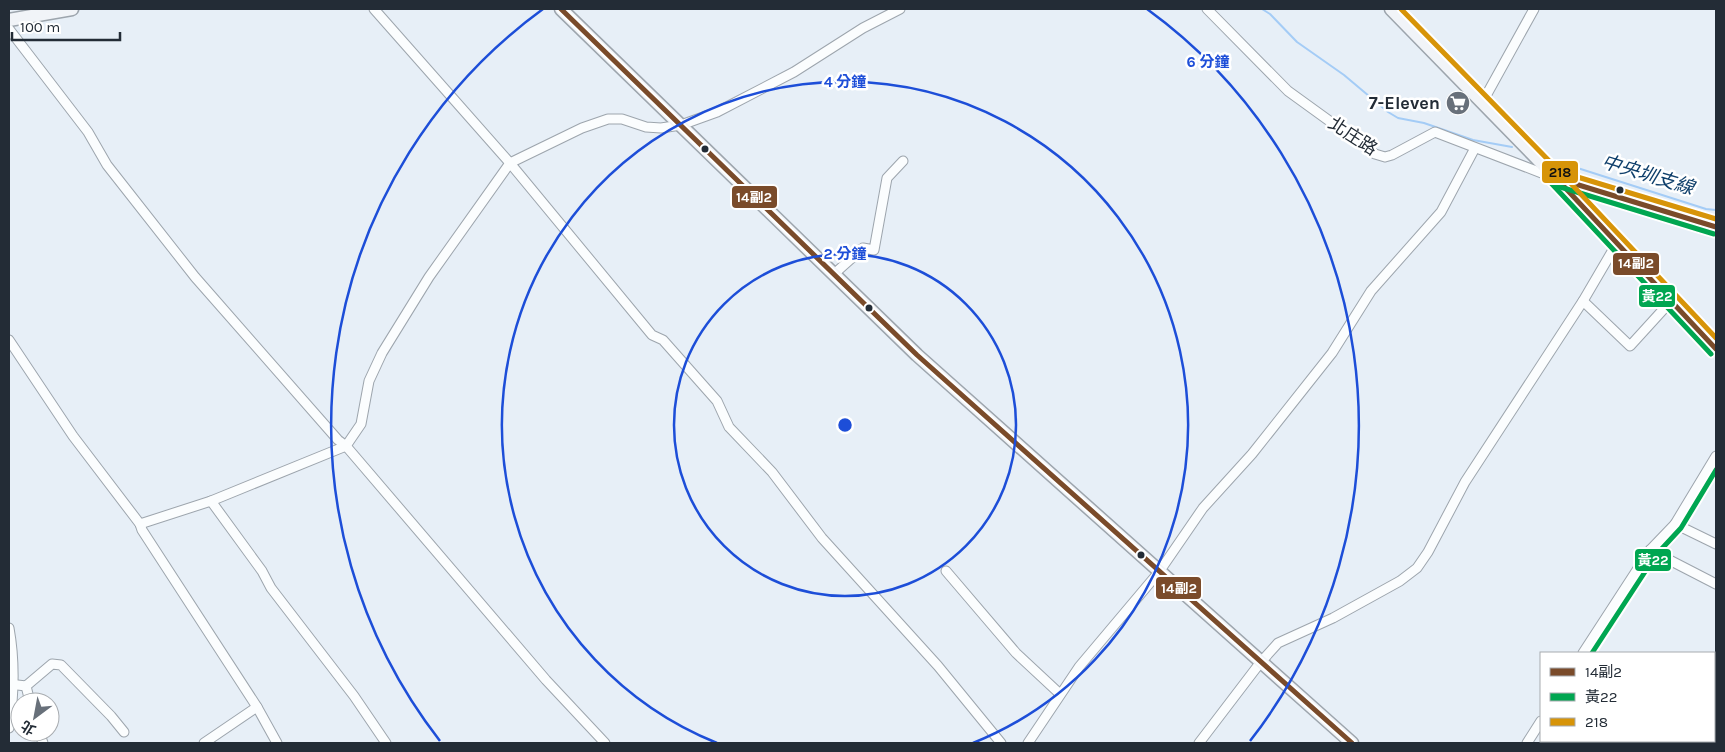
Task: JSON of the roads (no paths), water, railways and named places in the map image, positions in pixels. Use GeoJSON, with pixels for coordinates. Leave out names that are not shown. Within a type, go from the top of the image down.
{"type":"FeatureCollection","features":[{"type":"Feature","properties":{"kind":"street"},"geometry":{"type":"LineString","coordinates":[[9,20],[72,9]]}},
{"type":"Feature","properties":{"kind":"street"},"geometry":{"type":"LineString","coordinates":[[374,9],[510,163],[652,335],[663,340],[717,401],[729,427],[772,472],[822,538],[932,659],[1001,743]]}},
{"type":"Feature","properties":{"kind":"street"},"geometry":{"type":"LineString","coordinates":[[562,9],[917,355],[1260,663],[1352,743]]}},
{"type":"Feature","properties":{"kind":"street"},"geometry":{"type":"LineString","coordinates":[[140,524],[211,500],[338,451],[346,446],[361,424],[369,381],[382,353],[429,278],[510,163],[582,128],[608,119],[622,119],[656,128],[681,125],[717,112],[794,72],[857,32],[900,9]]}},
{"type":"Feature","properties":{"kind":"street","name":"北庄路"},"geometry":{"type":"LineString","coordinates":[[1207,9],[1288,91],[1375,154],[1385,157],[1392,156],[1435,132],[1556,178]]}},
{"type":"Feature","properties":{"kind":"street"},"geometry":{"type":"LineString","coordinates":[[1391,9],[1556,178],[1716,349]]}},
{"type":"Feature","properties":{"kind":"street"},"geometry":{"type":"LineString","coordinates":[[1482,103],[1534,9]]}},
{"type":"Feature","properties":{"kind":"street"},"geometry":{"type":"LineString","coordinates":[[9,29],[88,132],[108,165],[195,277],[338,440],[346,446],[546,680],[605,743]]}},
{"type":"Feature","properties":{"kind":"street"},"geometry":{"type":"LineString","coordinates":[[1028,743],[1060,694],[1118,618],[1159,572],[1203,508],[1252,454],[1332,353],[1371,291],[1441,212],[1475,148]]}},
{"type":"Feature","properties":{"kind":"street"},"geometry":{"type":"LineString","coordinates":[[834,274],[863,248],[874,250],[887,178],[903,161]]}},
{"type":"Feature","properties":{"kind":"street"},"geometry":{"type":"LineString","coordinates":[[1556,178],[1716,227]]}},
{"type":"Feature","properties":{"kind":"street"},"geometry":{"type":"LineString","coordinates":[[1199,743],[1260,663],[1278,643],[1333,618],[1400,581],[1417,568],[1428,552],[1464,482],[1583,301],[1617,243]]}},
{"type":"Feature","properties":{"kind":"street"},"geometry":{"type":"LineString","coordinates":[[1583,301],[1630,346],[1671,301]]}},
{"type":"Feature","properties":{"kind":"street"},"geometry":{"type":"LineString","coordinates":[[9,340],[73,436],[140,524],[194,612],[257,707],[277,743]]}},
{"type":"Feature","properties":{"kind":"street"},"geometry":{"type":"LineString","coordinates":[[1584,652],[1650,550],[1674,524],[1716,456]]}},
{"type":"Feature","properties":{"kind":"street"},"geometry":{"type":"LineString","coordinates":[[211,500],[262,571],[271,588],[354,696],[386,743]]}},
{"type":"Feature","properties":{"kind":"street"},"geometry":{"type":"LineString","coordinates":[[1674,524],[1716,544]]}},
{"type":"Feature","properties":{"kind":"street"},"geometry":{"type":"LineString","coordinates":[[1650,550],[1716,583]]}},
{"type":"Feature","properties":{"kind":"street"},"geometry":{"type":"LineString","coordinates":[[946,571],[1016,653],[1060,694]]}},
{"type":"Feature","properties":{"kind":"street"},"geometry":{"type":"LineString","coordinates":[[9,628],[12,654],[9,728]]}},
{"type":"Feature","properties":{"kind":"street"},"geometry":{"type":"LineString","coordinates":[[11,685],[26,686],[52,664],[60,665],[112,716],[124,732]]}},
{"type":"Feature","properties":{"kind":"street"},"geometry":{"type":"LineString","coordinates":[[26,686],[28,692]]}},
{"type":"Feature","properties":{"kind":"street"},"geometry":{"type":"LineString","coordinates":[[204,743],[257,707]]}},
{"type":"Feature","properties":{"kind":"street"},"geometry":{"type":"LineString","coordinates":[[1527,743],[1540,723]]}},
{"type":"Feature","properties":{"kind":"waterway","name":"中央圳支線"},"geometry":{"type":"LineString","coordinates":[[1262,9],[1270,14],[1297,42],[1344,75],[1388,112],[1398,118],[1424,123],[1473,140],[1512,147]]}},
{"type":"Feature","properties":{"kind":"waterway","name":"中央圳支線"},"geometry":{"type":"LineString","coordinates":[[1543,157],[1706,209],[1716,210]]}},
{"type":"Feature","properties":{"kind":"place","name":"7-Eleven"},"geometry":{"type":"Point","coordinates":[1458,103]}}]}
